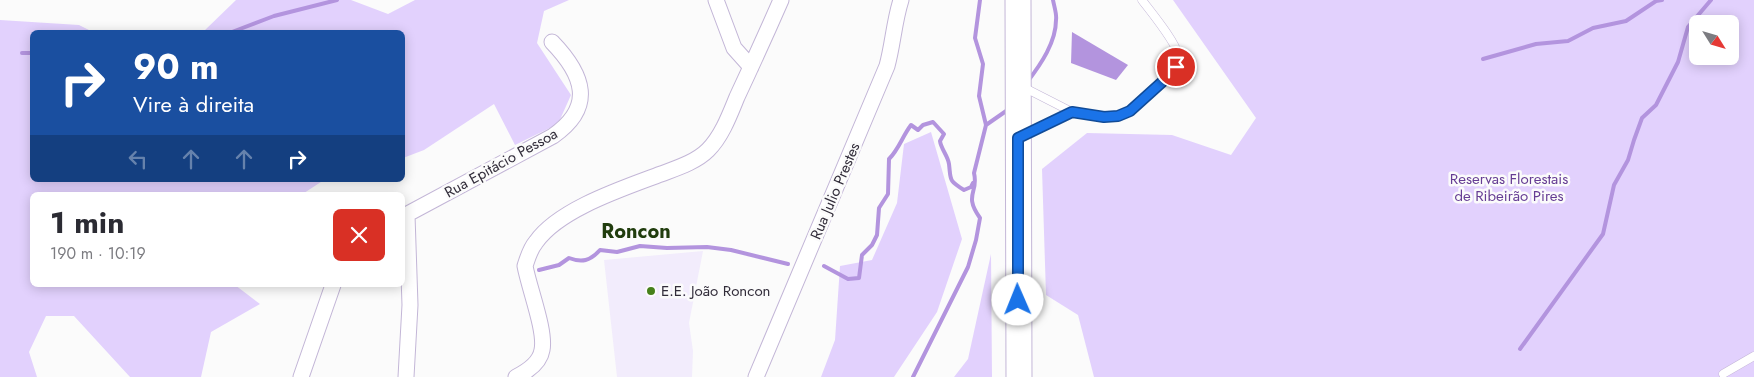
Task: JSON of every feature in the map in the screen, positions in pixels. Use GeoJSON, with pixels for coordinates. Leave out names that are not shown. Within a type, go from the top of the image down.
{"type":"FeatureCollection","features":[{"type":"Feature","properties":{"kind":"highway"},"geometry":{"type":"LineString","coordinates":[[1018,0],[1019,377]]}},
{"type":"Feature","properties":{"kind":"street"},"geometry":{"type":"LineString","coordinates":[[716,0],[734,48],[751,67]]}},
{"type":"Feature","properties":{"kind":"street"},"geometry":{"type":"LineString","coordinates":[[516,377],[536,364],[542,352],[543,339],[526,266],[528,256],[536,242],[547,229],[565,216],[614,192],[682,166],[709,150],[727,120],[781,0]]}},
{"type":"Feature","properties":{"kind":"street","name":"Rua Julio Prestes"},"geometry":{"type":"LineString","coordinates":[[756,377],[888,66],[895,22],[901,0]]}},
{"type":"Feature","properties":{"kind":"street","name":"Rua Epitácio Pessoa"},"geometry":{"type":"LineString","coordinates":[[405,216],[553,136],[566,127],[575,116],[581,99],[580,84],[573,67],[552,42]]}},
{"type":"Feature","properties":{"kind":"street"},"geometry":{"type":"LineString","coordinates":[[405,216],[410,305],[406,377]]}},
{"type":"Feature","properties":{"kind":"street"},"geometry":{"type":"LineString","coordinates":[[301,377],[332,287]]}},
{"type":"Feature","properties":{"kind":"lane"},"geometry":{"type":"LineString","coordinates":[[1018,85],[1072,112],[1104,117],[1118,116],[1130,111],[1171,74],[1176,67],[1178,56],[1175,46],[1142,0]]}},
{"type":"Feature","properties":{"kind":"lane"},"geometry":{"type":"LineString","coordinates":[[1018,138],[1072,112]]}},
{"type":"Feature","properties":{"kind":"lane"},"geometry":{"type":"LineString","coordinates":[[1723,374],[1754,356]]}},
{"type":"Feature","properties":{"kind":"shaded area"},"geometry":{"type":"Polygon","coordinates":[[[1072,32],[1128,65],[1116,80],[1071,63],[1072,32]]]}},
{"type":"Feature","properties":{"kind":"shaded area","name":"E.E. João Roncon"},"geometry":{"type":"Polygon","coordinates":[[[703,251],[689,323],[693,351],[692,377],[617,377],[604,260],[703,251]]]}},
{"type":"Feature","properties":{"kind":"green space"},"geometry":{"type":"Polygon","coordinates":[[[236,0],[351,0],[388,14],[415,0],[569,0],[544,11],[537,43],[571,95],[558,124],[515,145],[494,104],[424,150],[405,157],[405,30],[205,30],[236,0]]]}},
{"type":"Feature","properties":{"kind":"green space","name":"Reservas Florestais de Ribeirão Pires"},"geometry":{"type":"Polygon","coordinates":[[[1173,0],[1754,0],[1754,377],[1094,377],[1078,315],[1046,295],[1042,169],[1087,133],[1172,135],[1231,155],[1256,118],[1173,0]]]}},
{"type":"Feature","properties":{"kind":"green space"},"geometry":{"type":"Polygon","coordinates":[[[0,20],[79,25],[89,30],[30,30],[30,182],[321,182],[306,192],[30,192],[30,287],[238,287],[260,304],[211,332],[201,377],[130,377],[74,316],[46,316],[29,352],[37,377],[0,377],[0,20]]]}},
{"type":"Feature","properties":{"kind":"green space"},"geometry":{"type":"Polygon","coordinates":[[[931,132],[962,239],[937,312],[894,377],[821,377],[835,340],[840,266],[872,260],[897,203],[904,144],[931,132]]]}},
{"type":"Feature","properties":{"kind":"green space"},"geometry":{"type":"Polygon","coordinates":[[[991,254],[992,377],[954,377],[968,359],[991,254]]]}},
{"type":"Feature","properties":{"kind":"waterway"},"geometry":{"type":"LineString","coordinates":[[237,30],[274,16],[337,0]]}},
{"type":"Feature","properties":{"kind":"waterway"},"geometry":{"type":"LineString","coordinates":[[913,377],[968,267],[980,218],[975,210],[972,198],[975,185],[974,173],[986,125],[979,96],[983,64],[975,38],[980,0]]}},
{"type":"Feature","properties":{"kind":"waterway"},"geometry":{"type":"LineString","coordinates":[[1028,81],[1043,60],[1051,44],[1056,18],[1053,0]]}},
{"type":"Feature","properties":{"kind":"waterway"},"geometry":{"type":"LineString","coordinates":[[1483,59],[1536,44],[1568,41],[1593,28],[1626,21],[1656,1],[1662,0]]}},
{"type":"Feature","properties":{"kind":"waterway"},"geometry":{"type":"LineString","coordinates":[[1520,349],[1603,234],[1614,185],[1628,160],[1642,118],[1656,105],[1678,62],[1688,27],[1711,0]]}},
{"type":"Feature","properties":{"kind":"waterway"},"geometry":{"type":"LineString","coordinates":[[22,53],[30,53]]}},
{"type":"Feature","properties":{"kind":"waterway"},"geometry":{"type":"LineString","coordinates":[[986,125],[1009,109]]}},
{"type":"Feature","properties":{"kind":"waterway"},"geometry":{"type":"LineString","coordinates":[[824,266],[848,279],[859,278],[862,255],[872,245],[877,235],[879,208],[888,194],[889,159],[911,125],[918,130],[923,125],[933,122],[944,134],[940,141],[948,161],[950,177],[953,182],[964,190],[971,187],[973,183]]}},
{"type":"Feature","properties":{"kind":"waterway"},"geometry":{"type":"LineString","coordinates":[[539,270],[559,265],[569,258],[586,260],[593,257],[600,250],[617,252],[640,246],[667,248],[707,247],[731,250],[788,264]]}},
{"type":"Feature","properties":{"kind":"place","name":"E.E. João Roncon"},"geometry":{"type":"Point","coordinates":[651,291]}},
{"type":"Feature","properties":{"kind":"district","name":"Roncon"},"geometry":{"type":"Point","coordinates":[636,231]}},
{"type":"Feature","properties":{"kind":"route"},"geometry":{"type":"LineString","coordinates":[[1018,300],[1018,138],[1072,112],[1104,117],[1118,116],[1130,111],[1171,74],[1176,67]]}}]}
